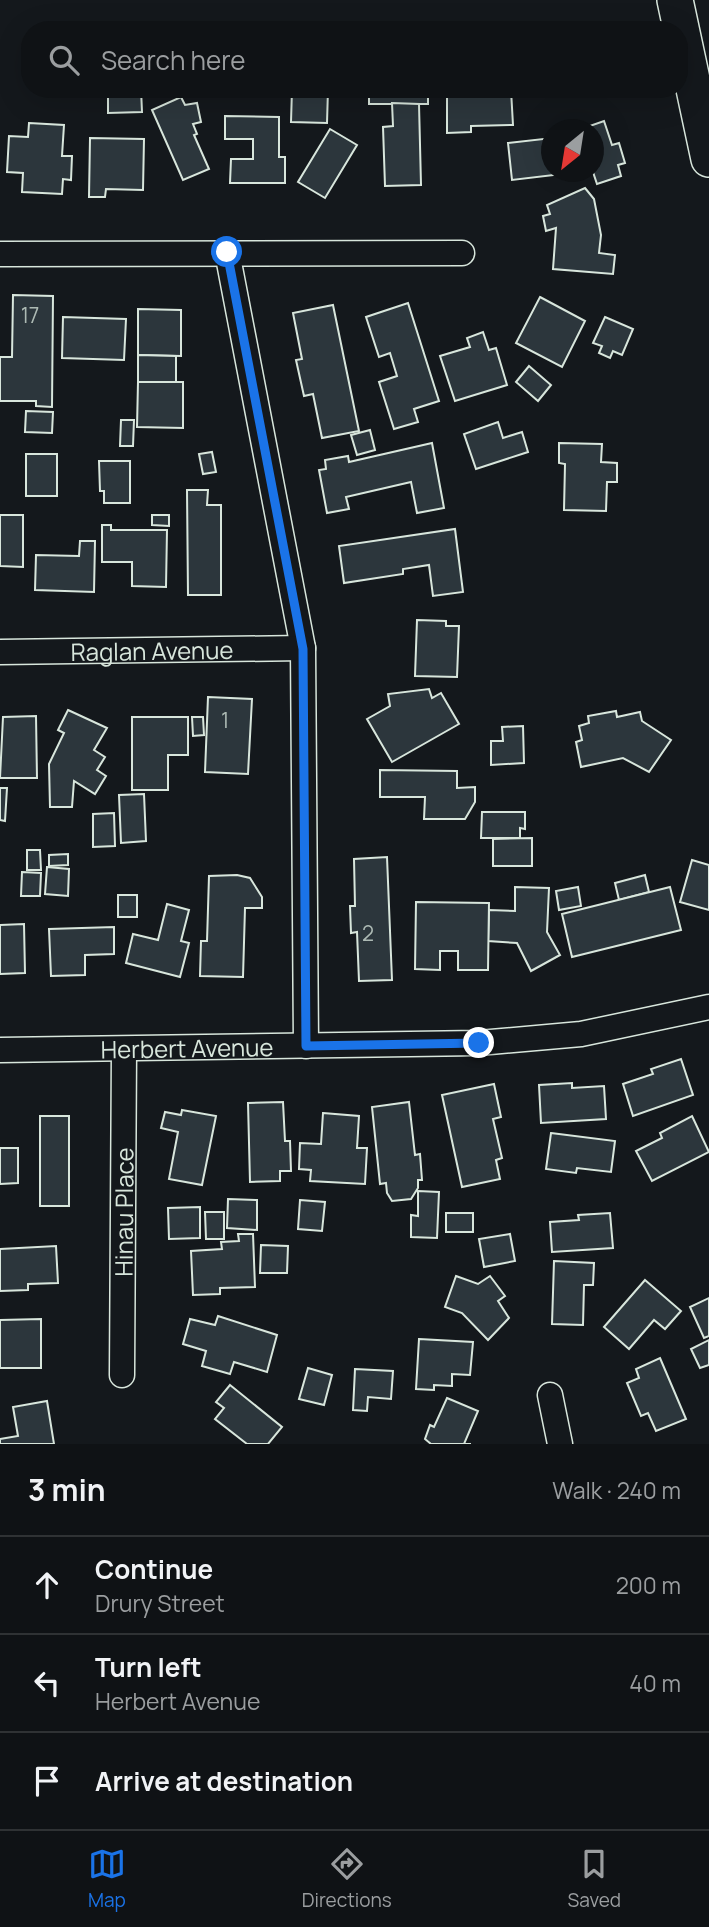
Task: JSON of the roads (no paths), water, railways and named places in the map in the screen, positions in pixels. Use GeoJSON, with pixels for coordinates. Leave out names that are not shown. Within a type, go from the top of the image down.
{"type":"FeatureCollection","features":[{"type":"Feature","properties":{"kind":"street"},"geometry":{"type":"LineString","coordinates":[[675,0],[679,21]]}},
{"type":"Feature","properties":{"kind":"street"},"geometry":{"type":"LineString","coordinates":[[688,61],[709,159]]}},
{"type":"Feature","properties":{"kind":"street"},"geometry":{"type":"LineString","coordinates":[[227,252],[303,649],[306,1046]]}},
{"type":"Feature","properties":{"kind":"street"},"geometry":{"type":"LineString","coordinates":[[0,254],[462,253]]}},
{"type":"Feature","properties":{"kind":"street","name":"Raglan Avenue"},"geometry":{"type":"LineString","coordinates":[[0,652],[303,649]]}},
{"type":"Feature","properties":{"kind":"street","name":"Herbert Avenue"},"geometry":{"type":"LineString","coordinates":[[0,1050],[479,1043],[581,1034],[709,1007]]}},
{"type":"Feature","properties":{"kind":"street","name":"Hinau Place"},"geometry":{"type":"LineString","coordinates":[[122,1375],[124,1049]]}},
{"type":"Feature","properties":{"kind":"street"},"geometry":{"type":"LineString","coordinates":[[550,1395],[559,1444]]}}]}
